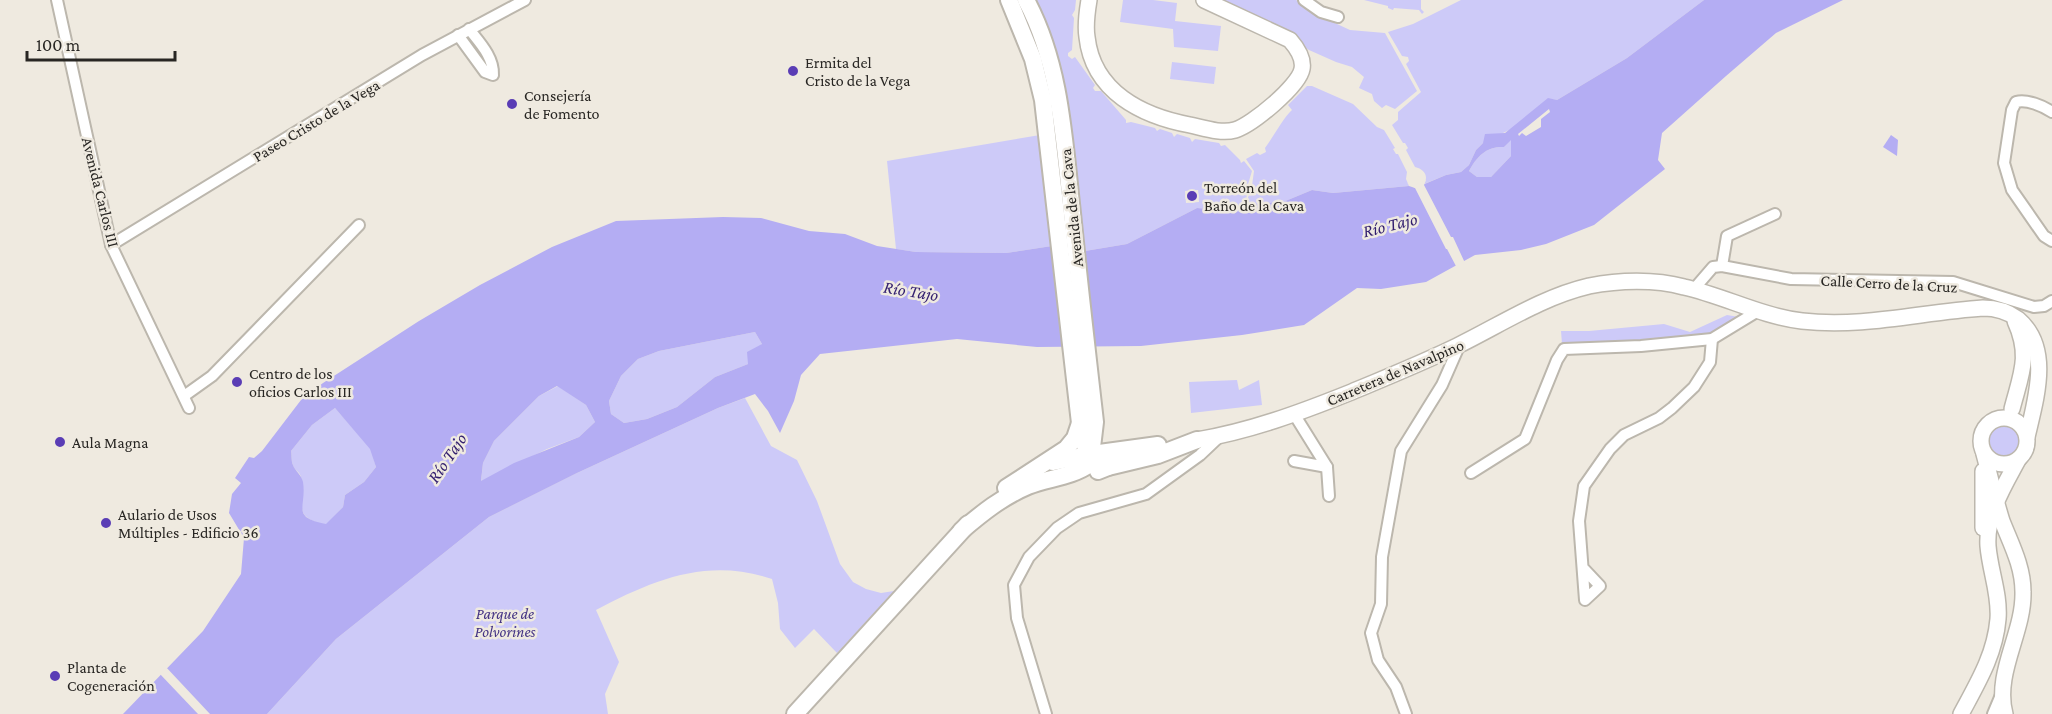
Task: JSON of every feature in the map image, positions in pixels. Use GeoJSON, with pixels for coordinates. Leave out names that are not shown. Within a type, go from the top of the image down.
{"type":"FeatureCollection","features":[{"type":"Feature","properties":{"kind":"main road","name":"Avenida de la Cava"},"geometry":{"type":"LineString","coordinates":[[1006,0],[1017,18],[1033,59],[1059,167],[1088,423]]}},
{"type":"Feature","properties":{"kind":"main road","name":"Avenida de la Cava"},"geometry":{"type":"LineString","coordinates":[[1026,0],[1043,39],[1054,77],[1062,126],[1059,167],[1073,361],[1088,423]]}},
{"type":"Feature","properties":{"kind":"main road"},"geometry":{"type":"LineString","coordinates":[[1089,0],[1087,37],[1100,73],[1110,87],[1143,112],[1159,118],[1220,131],[1235,130],[1258,118],[1281,97],[1298,79],[1302,68],[1297,48],[1290,40],[1204,0]]}},
{"type":"Feature","properties":{"kind":"main road","name":"Carretera de Navalpino"},"geometry":{"type":"LineString","coordinates":[[1197,440],[1219,436],[1294,414],[1419,365],[1548,300],[1592,286],[1652,282],[1694,289],[1758,311],[1802,321],[1844,323],[1976,308],[1995,308],[2013,315]]}},
{"type":"Feature","properties":{"kind":"main road"},"geometry":{"type":"LineString","coordinates":[[1988,548],[1989,525],[1997,501],[2018,460],[2026,450],[2042,362],[2037,343],[2027,326],[2013,315]]}},
{"type":"Feature","properties":{"kind":"main road"},"geometry":{"type":"LineString","coordinates":[[2006,413],[2024,365],[2022,337],[2013,315]]}},
{"type":"Feature","properties":{"kind":"main road"},"geometry":{"type":"LineString","coordinates":[[2006,714],[2002,692],[2020,623],[2023,598],[2022,577],[1980,441],[1984,428],[2022,402],[2040,378]]}},
{"type":"Feature","properties":{"kind":"main road"},"geometry":{"type":"LineString","coordinates":[[2006,413],[2021,425],[2027,437]]}},
{"type":"Feature","properties":{"kind":"main road"},"geometry":{"type":"LineString","coordinates":[[1088,423],[1117,445],[1128,448]]}},
{"type":"Feature","properties":{"kind":"main road"},"geometry":{"type":"LineString","coordinates":[[961,531],[992,505],[1011,494],[1081,471],[1090,464],[1092,454],[1088,423]]}},
{"type":"Feature","properties":{"kind":"main road"},"geometry":{"type":"LineString","coordinates":[[795,714],[989,500],[1071,444],[1088,423]]}},
{"type":"Feature","properties":{"kind":"main road"},"geometry":{"type":"LineString","coordinates":[[1029,472],[1065,458],[1197,440]]}},
{"type":"Feature","properties":{"kind":"main road"},"geometry":{"type":"LineString","coordinates":[[961,531],[1018,499],[1064,487],[1108,467],[1158,455],[1197,440]]}},
{"type":"Feature","properties":{"kind":"main road"},"geometry":{"type":"LineString","coordinates":[[1092,454],[1108,467]]}},
{"type":"Feature","properties":{"kind":"main road"},"geometry":{"type":"LineString","coordinates":[[1984,454],[1996,463],[2004,465],[2018,460]]}},
{"type":"Feature","properties":{"kind":"main road"},"geometry":{"type":"LineString","coordinates":[[1961,714],[1990,657],[1996,631],[1997,596],[1982,521],[1984,454]]}},
{"type":"Feature","properties":{"kind":"main road"},"geometry":{"type":"LineString","coordinates":[[2010,538],[2007,505],[2020,467],[2018,460]]}},
{"type":"Feature","properties":{"kind":"street","name":"Avenida Carlos III"},"geometry":{"type":"LineString","coordinates":[[57,0],[111,245],[189,408]]}},
{"type":"Feature","properties":{"kind":"street","name":"Paseo Cristo de la Vega"},"geometry":{"type":"LineString","coordinates":[[111,245],[458,35],[525,0]]}},
{"type":"Feature","properties":{"kind":"street"},"geometry":{"type":"LineString","coordinates":[[1304,0],[1321,12],[1338,17]]}},
{"type":"Feature","properties":{"kind":"street"},"geometry":{"type":"LineString","coordinates":[[458,35],[485,72],[493,75],[493,66],[489,58],[469,29]]}},
{"type":"Feature","properties":{"kind":"street"},"geometry":{"type":"LineString","coordinates":[[2052,112],[2021,100],[2016,102],[2012,110],[2004,162],[2012,190],[2044,236],[2052,241]]}},
{"type":"Feature","properties":{"kind":"street"},"geometry":{"type":"LineString","coordinates":[[1694,289],[1713,267],[1722,266],[1727,236],[1775,214]]}},
{"type":"Feature","properties":{"kind":"street"},"geometry":{"type":"LineString","coordinates":[[184,396],[213,376],[359,225]]}},
{"type":"Feature","properties":{"kind":"street","name":"Calle Cerro de la Cruz"},"geometry":{"type":"LineString","coordinates":[[1722,266],[1791,279],[1953,282],[2034,307],[2044,306],[2052,301]]}},
{"type":"Feature","properties":{"kind":"street"},"geometry":{"type":"LineString","coordinates":[[1976,308],[1978,290]]}},
{"type":"Feature","properties":{"kind":"street"},"geometry":{"type":"LineString","coordinates":[[1471,473],[1526,440],[1557,360],[1564,349],[1641,346],[1712,339],[1758,311]]}},
{"type":"Feature","properties":{"kind":"street"},"geometry":{"type":"LineString","coordinates":[[1584,569],[1579,521],[1584,486],[1610,449],[1624,435],[1659,418],[1694,387],[1710,362],[1712,339]]}},
{"type":"Feature","properties":{"kind":"street"},"geometry":{"type":"LineString","coordinates":[[1406,714],[1396,687],[1378,660],[1371,633],[1381,604],[1382,556],[1401,451],[1442,385],[1460,344]]}},
{"type":"Feature","properties":{"kind":"street"},"geometry":{"type":"LineString","coordinates":[[1294,414],[1327,467],[1329,496]]}},
{"type":"Feature","properties":{"kind":"street"},"geometry":{"type":"LineString","coordinates":[[1046,714],[1017,618],[1014,585],[1029,557],[1057,528],[1078,513],[1146,494],[1200,455],[1219,436]]}},
{"type":"Feature","properties":{"kind":"street"},"geometry":{"type":"LineString","coordinates":[[1294,461],[1327,467]]}},
{"type":"Feature","properties":{"kind":"street"},"geometry":{"type":"LineString","coordinates":[[1993,714],[2002,692]]}},
{"type":"Feature","properties":{"kind":"green space"},"geometry":{"type":"Polygon","coordinates":[[[1035,0],[1076,0],[1072,15],[1074,18],[1072,50],[1068,56],[1072,59],[1075,57],[1095,85],[1093,88],[1095,91],[1101,91],[1126,120],[1126,123],[1131,122],[1155,128],[1157,131],[1160,129],[1172,133],[1174,137],[1177,134],[1190,138],[1192,142],[1195,139],[1219,143],[1221,146],[1225,145],[1241,163],[1244,161],[1252,171],[1246,191],[1245,212],[1197,208],[1127,244],[1085,251],[1067,101],[1058,59],[1035,0]],[[1198,190],[1185,191],[1186,203],[1199,202],[1198,190]]]}},
{"type":"Feature","properties":{"kind":"green space"},"geometry":{"type":"Polygon","coordinates":[[[1123,0],[1177,3],[1175,21],[1221,26],[1218,51],[1174,47],[1173,29],[1120,22],[1123,0]]]}},
{"type":"Feature","properties":{"kind":"green space"},"geometry":{"type":"Polygon","coordinates":[[[1214,0],[1296,0],[1324,18],[1350,30],[1385,33],[1417,91],[1395,109],[1386,105],[1382,108],[1374,101],[1372,94],[1359,88],[1364,77],[1352,67],[1309,50],[1269,22],[1214,0]]]}},
{"type":"Feature","properties":{"kind":"green space"},"geometry":{"type":"Polygon","coordinates":[[[1364,0],[1421,0],[1421,9],[1424,12],[1422,14],[1419,10],[1394,8],[1393,10],[1388,6],[1364,0]]]}},
{"type":"Feature","properties":{"kind":"green space"},"geometry":{"type":"Polygon","coordinates":[[[1461,0],[1704,0],[1627,58],[1557,100],[1548,99],[1513,128],[1483,143],[1476,150],[1469,165],[1461,172],[1424,184],[1425,173],[1415,167],[1406,150],[1408,148],[1392,125],[1398,120],[1398,112],[1421,92],[1406,64],[1409,61],[1408,57],[1402,56],[1388,32],[1413,24],[1461,0]]]}},
{"type":"Feature","properties":{"kind":"green space"},"geometry":{"type":"Polygon","coordinates":[[[1172,62],[1216,67],[1214,84],[1170,79],[1172,62]]]}},
{"type":"Feature","properties":{"kind":"green space"},"geometry":{"type":"Polygon","coordinates":[[[1307,86],[1312,86],[1353,104],[1377,127],[1384,130],[1407,172],[1406,179],[1409,186],[1333,193],[1312,190],[1283,202],[1253,204],[1249,210],[1248,197],[1251,193],[1254,171],[1246,159],[1257,153],[1260,155],[1266,152],[1265,148],[1292,110],[1288,105],[1307,86]]]}},
{"type":"Feature","properties":{"kind":"green space"},"geometry":{"type":"Polygon","coordinates":[[[1040,135],[1052,246],[1006,253],[916,252],[896,249],[887,161],[1040,135]]]}},
{"type":"Feature","properties":{"kind":"green space"},"geometry":{"type":"Polygon","coordinates":[[[1511,139],[1511,156],[1491,177],[1477,177],[1469,171],[1483,153],[1492,148],[1504,147],[1511,139]]]}},
{"type":"Feature","properties":{"kind":"green space"},"geometry":{"type":"Polygon","coordinates":[[[1727,315],[1739,317],[1708,335],[1688,339],[1562,344],[1561,331],[1589,331],[1664,324],[1690,332],[1727,315]]]}},
{"type":"Feature","properties":{"kind":"green space"},"geometry":{"type":"Polygon","coordinates":[[[755,332],[762,344],[748,364],[715,377],[677,407],[647,419],[624,423],[611,414],[609,401],[621,376],[638,359],[659,351],[755,332]]]}},
{"type":"Feature","properties":{"kind":"green space"},"geometry":{"type":"Polygon","coordinates":[[[1237,380],[1239,390],[1259,380],[1262,405],[1191,413],[1189,382],[1237,380]]]}},
{"type":"Feature","properties":{"kind":"green space"},"geometry":{"type":"Polygon","coordinates":[[[558,386],[586,405],[595,422],[579,437],[547,449],[481,482],[483,463],[494,441],[539,396],[558,386]]]}},
{"type":"Feature","properties":{"kind":"green space","name":"Parque de Polvorines"},"geometry":{"type":"Polygon","coordinates":[[[745,398],[771,446],[797,460],[817,501],[840,564],[853,582],[881,593],[894,591],[837,653],[814,629],[795,648],[780,629],[778,603],[772,579],[725,570],[703,571],[681,575],[638,589],[596,610],[619,662],[605,694],[608,714],[267,714],[336,639],[489,517],[577,473],[718,408],[745,398]]]}},
{"type":"Feature","properties":{"kind":"green space"},"geometry":{"type":"Polygon","coordinates":[[[335,408],[371,449],[376,467],[364,482],[345,495],[343,507],[326,525],[314,521],[303,513],[303,486],[301,477],[292,462],[291,451],[312,425],[335,408]]]}},
{"type":"Feature","properties":{"kind":"green space"},"geometry":{"type":"Polygon","coordinates":[[[2004,422],[2017,427],[2022,440],[2017,453],[2004,458],[1991,453],[1986,440],[1991,427],[2004,422]]]}},
{"type":"Feature","properties":{"kind":"water","name":"Río Tajo"},"geometry":{"type":"Polygon","coordinates":[[[1704,0],[1843,0],[1776,33],[1662,133],[1658,160],[1665,169],[1594,225],[1546,244],[1521,250],[1475,255],[1426,282],[1381,289],[1357,288],[1304,325],[1242,335],[1141,346],[1037,347],[957,339],[820,354],[801,375],[794,401],[780,433],[755,394],[718,408],[577,473],[489,517],[336,639],[267,714],[123,714],[203,631],[241,574],[244,538],[229,513],[232,494],[241,483],[235,478],[249,457],[254,458],[262,451],[301,400],[323,383],[419,321],[480,285],[552,247],[616,221],[723,217],[761,218],[809,231],[845,234],[877,246],[916,252],[1006,253],[1052,246],[1085,251],[1127,244],[1197,208],[1247,212],[1253,204],[1283,202],[1312,190],[1333,193],[1409,186],[1415,188],[1446,175],[1461,172],[1469,165],[1476,150],[1483,143],[1485,134],[1505,133],[1548,98],[1557,100],[1627,58],[1704,0]],[[1549,109],[1518,134],[1519,136],[1522,133],[1526,136],[1541,127],[1541,119],[1550,112],[1549,109]],[[1511,140],[1504,147],[1492,148],[1483,153],[1469,171],[1477,177],[1491,177],[1511,156],[1511,140]],[[755,332],[659,351],[638,359],[621,376],[609,401],[611,414],[624,423],[647,419],[677,407],[715,377],[748,364],[747,352],[762,344],[755,332]],[[557,386],[539,396],[494,441],[483,463],[481,481],[514,463],[579,437],[595,422],[586,405],[557,386]],[[335,408],[312,425],[291,451],[292,463],[303,482],[302,510],[308,518],[326,524],[343,507],[345,495],[364,482],[376,467],[370,449],[335,408]]]}},
{"type":"Feature","properties":{"kind":"water"},"geometry":{"type":"Polygon","coordinates":[[[1891,135],[1898,140],[1897,156],[1883,147],[1891,135]]]}},
{"type":"Feature","properties":{"kind":"pier"},"geometry":{"type":"Polygon","coordinates":[[[1426,180],[1424,185],[1465,263],[1457,268],[1415,188],[1407,183],[1415,185],[1426,180]]]}},
{"type":"Feature","properties":{"kind":"pier"},"geometry":{"type":"Polygon","coordinates":[[[165,666],[210,714],[198,714],[159,673],[165,666]]]}},
{"type":"Feature","properties":{"kind":"place","name":"Ermita del Cristo de la Vega"},"geometry":{"type":"Point","coordinates":[793,71]}},
{"type":"Feature","properties":{"kind":"place","name":"Consejería de Fomento"},"geometry":{"type":"Point","coordinates":[512,104]}},
{"type":"Feature","properties":{"kind":"place","name":"Torreón del Baño de la Cava"},"geometry":{"type":"Point","coordinates":[1192,196]}},
{"type":"Feature","properties":{"kind":"place","name":"Centro de los oficios Carlos III"},"geometry":{"type":"Point","coordinates":[237,382]}},
{"type":"Feature","properties":{"kind":"place","name":"Aula Magna"},"geometry":{"type":"Point","coordinates":[60,442]}},
{"type":"Feature","properties":{"kind":"place","name":"Aulario de Usos Múltiples - Edificio 36"},"geometry":{"type":"Point","coordinates":[106,523]}},
{"type":"Feature","properties":{"kind":"place","name":"Planta de Cogeneración"},"geometry":{"type":"Point","coordinates":[55,676]}}]}
